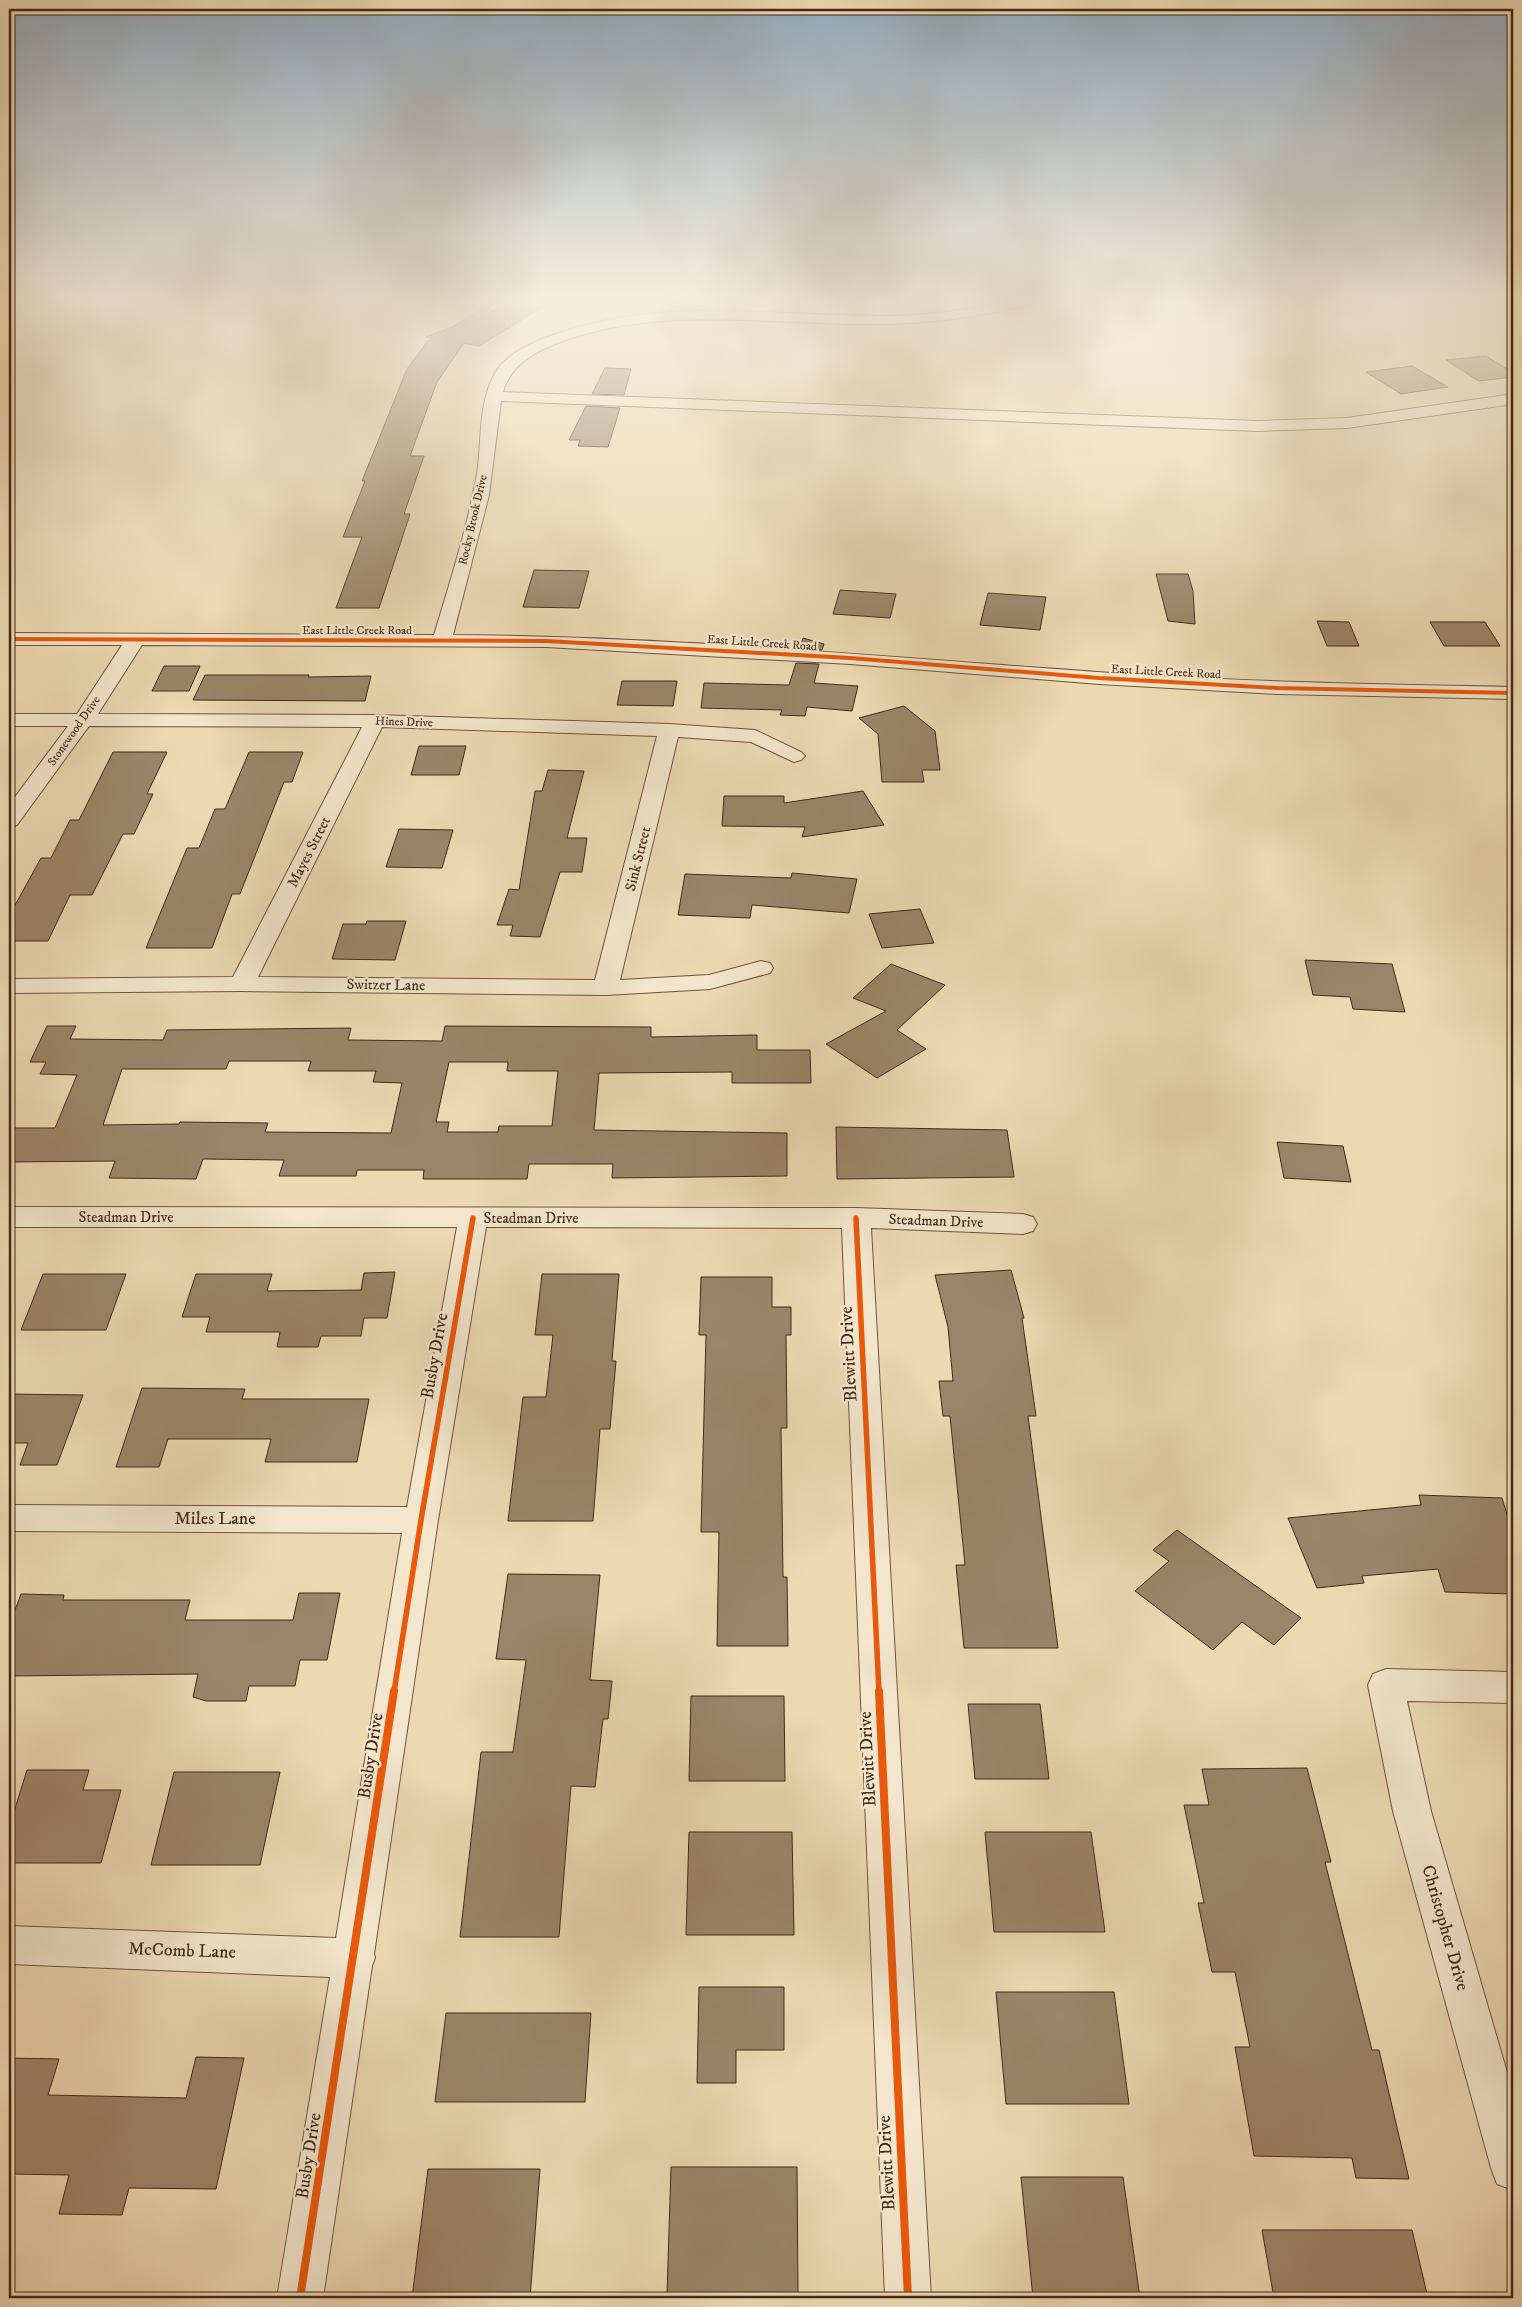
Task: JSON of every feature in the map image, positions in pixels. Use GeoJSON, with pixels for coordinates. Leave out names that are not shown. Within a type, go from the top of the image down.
{"type":"FeatureCollection","features":[{"type":"Feature","properties":{"kind":"street","name":"Rocky Brook Drive"},"geometry":{"type":"LineString","coordinates":[[442,641],[474,528],[485,472],[492,408]]}},
{"type":"Feature","properties":{"kind":"street"},"geometry":{"type":"LineString","coordinates":[[792,408],[1258,426],[1347,423],[1453,408]]}},
{"type":"Feature","properties":{"kind":"street","name":"East Little Creek Road"},"geometry":{"type":"LineString","coordinates":[[9,639],[546,642],[715,650],[1277,688],[1513,693]]}},
{"type":"Feature","properties":{"kind":"street","name":"Stonewood Drive"},"geometry":{"type":"LineString","coordinates":[[9,820],[83,721],[136,639]]}},
{"type":"Feature","properties":{"kind":"street","name":"Hines Drive"},"geometry":{"type":"LineString","coordinates":[[9,720],[375,721],[669,730],[755,736],[794,756]]}},
{"type":"Feature","properties":{"kind":"street","name":"Mayes Street"},"geometry":{"type":"LineString","coordinates":[[242,984],[375,721]]}},
{"type":"Feature","properties":{"kind":"street","name":"Sink Street"},"geometry":{"type":"LineString","coordinates":[[606,988],[669,730]]}},
{"type":"Feature","properties":{"kind":"street","name":"Switzer Lane"},"geometry":{"type":"LineString","coordinates":[[9,986],[242,984],[606,988],[710,982],[760,968]]}},
{"type":"Feature","properties":{"kind":"street","name":"Steadman Drive"},"geometry":{"type":"LineString","coordinates":[[9,1217],[856,1218],[1023,1224]]}},
{"type":"Feature","properties":{"kind":"street","name":"Busby Drive"},"geometry":{"type":"LineString","coordinates":[[300,2298],[421,1520],[473,1218]]}},
{"type":"Feature","properties":{"kind":"street","name":"Blewitt Drive"},"geometry":{"type":"LineString","coordinates":[[856,1218],[908,2298]]}},
{"type":"Feature","properties":{"kind":"street","name":"Miles Lane"},"geometry":{"type":"LineString","coordinates":[[9,1518],[421,1520]]}},
{"type":"Feature","properties":{"kind":"street","name":"Christopher Drive"},"geometry":{"type":"LineString","coordinates":[[1513,1687],[1386,1685],[1412,1811],[1513,2168]]}},
{"type":"Feature","properties":{"kind":"street","name":"McComb Lane"},"geometry":{"type":"LineString","coordinates":[[9,1945],[354,1958]]}},
{"type":"Feature","properties":{"kind":"building"},"geometry":{"type":"Polygon","coordinates":[[[391,408],[428,408],[410,456],[424,456],[404,514],[410,514],[379,608],[336,608],[362,537],[343,537],[365,481],[362,481],[391,408]]]}},
{"type":"Feature","properties":{"kind":"building"},"geometry":{"type":"Polygon","coordinates":[[[585,408],[620,408],[608,447],[578,446],[580,440],[569,440],[585,408]]]}},
{"type":"Feature","properties":{"kind":"building"},"geometry":{"type":"Polygon","coordinates":[[[534,570],[589,571],[579,608],[523,607],[534,570]]]}},
{"type":"Feature","properties":{"kind":"building"},"geometry":{"type":"Polygon","coordinates":[[[1156,574],[1188,574],[1193,591],[1195,624],[1168,621],[1156,574]]]}},
{"type":"Feature","properties":{"kind":"building"},"geometry":{"type":"Polygon","coordinates":[[[840,590],[896,594],[890,618],[833,614],[840,590]]]}},
{"type":"Feature","properties":{"kind":"building"},"geometry":{"type":"Polygon","coordinates":[[[988,593],[1046,597],[1040,630],[980,625],[988,593]]]}},
{"type":"Feature","properties":{"kind":"building"},"geometry":{"type":"Polygon","coordinates":[[[1317,621],[1349,622],[1359,646],[1327,646],[1317,621]]]}},
{"type":"Feature","properties":{"kind":"building"},"geometry":{"type":"Polygon","coordinates":[[[1430,622],[1485,622],[1500,646],[1444,646],[1430,622]]]}},
{"type":"Feature","properties":{"kind":"building"},"geometry":{"type":"Polygon","coordinates":[[[803,638],[824,644],[822,650],[800,648],[803,638]]]}},
{"type":"Feature","properties":{"kind":"building"},"geometry":{"type":"Polygon","coordinates":[[[796,663],[819,664],[814,683],[858,686],[852,711],[807,707],[805,716],[780,715],[782,710],[701,708],[704,683],[789,685],[796,663]]]}},
{"type":"Feature","properties":{"kind":"building"},"geometry":{"type":"Polygon","coordinates":[[[164,666],[200,666],[189,691],[152,691],[164,666]]]}},
{"type":"Feature","properties":{"kind":"building"},"geometry":{"type":"Polygon","coordinates":[[[205,675],[371,676],[365,701],[193,700],[205,675]]]}},
{"type":"Feature","properties":{"kind":"building"},"geometry":{"type":"Polygon","coordinates":[[[622,681],[677,681],[673,706],[617,705],[622,681]]]}},
{"type":"Feature","properties":{"kind":"building"},"geometry":{"type":"Polygon","coordinates":[[[904,706],[935,731],[940,770],[922,770],[924,782],[882,782],[878,734],[859,718],[904,706]]]}},
{"type":"Feature","properties":{"kind":"building"},"geometry":{"type":"Polygon","coordinates":[[[419,746],[466,746],[459,775],[411,775],[419,746]]]}},
{"type":"Feature","properties":{"kind":"building"},"geometry":{"type":"Polygon","coordinates":[[[113,752],[167,752],[147,794],[153,794],[134,834],[123,834],[92,895],[70,895],[48,941],[9,941],[9,907],[14,907],[41,858],[51,858],[70,820],[79,820],[113,752]]]}},
{"type":"Feature","properties":{"kind":"building"},"geometry":{"type":"Polygon","coordinates":[[[249,752],[303,752],[292,782],[284,782],[240,894],[232,894],[212,948],[146,948],[187,848],[199,848],[215,809],[225,809],[249,752]]]}},
{"type":"Feature","properties":{"kind":"building"},"geometry":{"type":"Polygon","coordinates":[[[548,770],[584,771],[567,838],[587,838],[582,872],[560,872],[540,937],[510,936],[513,925],[497,925],[509,889],[519,890],[535,791],[542,791],[548,770]]]}},
{"type":"Feature","properties":{"kind":"building"},"geometry":{"type":"Polygon","coordinates":[[[863,791],[884,825],[802,837],[805,827],[722,826],[724,796],[784,796],[784,803],[863,791]]]}},
{"type":"Feature","properties":{"kind":"building"},"geometry":{"type":"Polygon","coordinates":[[[399,829],[453,830],[442,868],[386,867],[399,829]]]}},
{"type":"Feature","properties":{"kind":"building"},"geometry":{"type":"Polygon","coordinates":[[[792,873],[857,879],[849,913],[752,905],[750,918],[678,915],[685,874],[791,878],[792,873]]]}},
{"type":"Feature","properties":{"kind":"building"},"geometry":{"type":"Polygon","coordinates":[[[920,909],[934,943],[882,948],[869,914],[920,909]]]}},
{"type":"Feature","properties":{"kind":"building"},"geometry":{"type":"Polygon","coordinates":[[[367,921],[406,921],[395,960],[332,959],[343,924],[366,924],[367,921]]]}},
{"type":"Feature","properties":{"kind":"building"},"geometry":{"type":"Polygon","coordinates":[[[1305,960],[1392,964],[1405,1012],[1353,1009],[1350,997],[1313,995],[1305,960]]]}},
{"type":"Feature","properties":{"kind":"building"},"geometry":{"type":"Polygon","coordinates":[[[891,964],[945,985],[897,1030],[926,1049],[877,1078],[826,1044],[886,1011],[853,998],[891,964]]]}},
{"type":"Feature","properties":{"kind":"building"},"geometry":{"type":"Polygon","coordinates":[[[47,1026],[76,1026],[70,1039],[163,1040],[167,1030],[351,1028],[348,1040],[442,1041],[445,1026],[651,1027],[651,1037],[757,1035],[757,1050],[810,1050],[811,1083],[732,1083],[732,1072],[599,1073],[594,1130],[787,1133],[787,1176],[612,1178],[613,1164],[529,1164],[527,1179],[423,1179],[424,1170],[357,1170],[356,1176],[279,1176],[284,1160],[203,1159],[196,1179],[109,1178],[115,1161],[9,1162],[9,1128],[55,1128],[77,1075],[40,1074],[46,1062],[30,1062],[47,1026]],[[229,1061],[226,1069],[122,1069],[103,1125],[179,1124],[180,1122],[268,1123],[265,1132],[391,1133],[402,1083],[373,1082],[376,1071],[308,1071],[311,1061],[229,1061]],[[449,1062],[436,1122],[449,1122],[447,1132],[498,1132],[499,1126],[552,1126],[558,1071],[507,1071],[508,1062],[449,1062]]]}},
{"type":"Feature","properties":{"kind":"building"},"geometry":{"type":"Polygon","coordinates":[[[836,1127],[1007,1130],[1014,1177],[837,1179],[836,1127]]]}},
{"type":"Feature","properties":{"kind":"building"},"geometry":{"type":"Polygon","coordinates":[[[1277,1142],[1343,1146],[1351,1182],[1284,1178],[1277,1142]]]}},
{"type":"Feature","properties":{"kind":"building"},"geometry":{"type":"Polygon","coordinates":[[[1011,1270],[1024,1318],[1022,1318],[1036,1416],[1028,1416],[1058,1648],[964,1648],[956,1565],[965,1565],[950,1416],[943,1416],[939,1381],[953,1381],[948,1327],[935,1275],[1011,1270]]]}},
{"type":"Feature","properties":{"kind":"building"},"geometry":{"type":"Polygon","coordinates":[[[395,1272],[387,1318],[364,1318],[361,1336],[321,1336],[318,1347],[277,1347],[280,1332],[206,1332],[210,1317],[182,1317],[196,1274],[272,1274],[267,1291],[361,1290],[364,1273],[395,1272]]]}},
{"type":"Feature","properties":{"kind":"building"},"geometry":{"type":"Polygon","coordinates":[[[43,1274],[126,1274],[106,1330],[21,1330],[43,1274]]]}},
{"type":"Feature","properties":{"kind":"building"},"geometry":{"type":"Polygon","coordinates":[[[542,1274],[619,1274],[612,1361],[616,1361],[610,1429],[600,1429],[593,1521],[508,1521],[523,1397],[546,1397],[553,1335],[535,1335],[542,1274]]]}},
{"type":"Feature","properties":{"kind":"building"},"geometry":{"type":"Polygon","coordinates":[[[701,1277],[772,1277],[772,1307],[791,1307],[791,1335],[786,1335],[787,1428],[781,1428],[783,1577],[787,1577],[788,1646],[717,1646],[719,1532],[701,1532],[706,1335],[699,1335],[701,1277]]]}},
{"type":"Feature","properties":{"kind":"building"},"geometry":{"type":"Polygon","coordinates":[[[142,1388],[245,1389],[242,1399],[369,1399],[357,1462],[265,1462],[271,1439],[168,1439],[159,1467],[116,1467],[142,1388]]]}},
{"type":"Feature","properties":{"kind":"building"},"geometry":{"type":"Polygon","coordinates":[[[9,1394],[83,1395],[57,1465],[20,1465],[28,1443],[9,1443],[9,1394]]]}},
{"type":"Feature","properties":{"kind":"building"},"geometry":{"type":"Polygon","coordinates":[[[1419,1495],[1502,1498],[1513,1534],[1513,1594],[1445,1592],[1438,1569],[1362,1576],[1364,1583],[1317,1588],[1288,1518],[1421,1505],[1419,1495]]]}},
{"type":"Feature","properties":{"kind":"building"},"geometry":{"type":"Polygon","coordinates":[[[1177,1530],[1301,1618],[1274,1645],[1242,1622],[1213,1650],[1135,1591],[1169,1561],[1153,1550],[1177,1530]]]}},
{"type":"Feature","properties":{"kind":"building"},"geometry":{"type":"Polygon","coordinates":[[[508,1574],[600,1575],[590,1680],[612,1681],[608,1719],[603,1719],[595,1787],[571,1786],[559,1937],[460,1937],[481,1752],[513,1752],[526,1660],[496,1659],[508,1574]]]}},
{"type":"Feature","properties":{"kind":"building"},"geometry":{"type":"Polygon","coordinates":[[[299,1593],[340,1593],[327,1660],[300,1660],[295,1686],[249,1686],[246,1701],[206,1701],[193,1697],[198,1674],[9,1676],[9,1627],[21,1594],[64,1595],[63,1600],[190,1600],[185,1620],[293,1620],[299,1593]]]}},
{"type":"Feature","properties":{"kind":"building"},"geometry":{"type":"Polygon","coordinates":[[[691,1696],[784,1696],[785,1781],[689,1781],[691,1696]]]}},
{"type":"Feature","properties":{"kind":"building"},"geometry":{"type":"Polygon","coordinates":[[[968,1704],[1040,1704],[1049,1779],[975,1779],[968,1704]]]}},
{"type":"Feature","properties":{"kind":"building"},"geometry":{"type":"Polygon","coordinates":[[[1307,1768],[1331,1862],[1325,1862],[1372,2050],[1379,2050],[1409,2179],[1356,2178],[1352,2158],[1254,2156],[1235,2047],[1250,2047],[1235,1972],[1212,1972],[1198,1903],[1204,1903],[1184,1805],[1209,1805],[1202,1769],[1307,1768]]]}},
{"type":"Feature","properties":{"kind":"building"},"geometry":{"type":"Polygon","coordinates":[[[27,1770],[89,1770],[83,1790],[121,1790],[101,1863],[9,1863],[9,1828],[27,1770]]]}},
{"type":"Feature","properties":{"kind":"building"},"geometry":{"type":"Polygon","coordinates":[[[174,1772],[280,1772],[260,1865],[151,1865],[174,1772]]]}},
{"type":"Feature","properties":{"kind":"building"},"geometry":{"type":"Polygon","coordinates":[[[689,1832],[792,1832],[794,1935],[686,1935],[689,1832]]]}},
{"type":"Feature","properties":{"kind":"building"},"geometry":{"type":"Polygon","coordinates":[[[985,1832],[1091,1832],[1105,1932],[994,1932],[985,1832]]]}},
{"type":"Feature","properties":{"kind":"building"},"geometry":{"type":"Polygon","coordinates":[[[699,1987],[784,1987],[784,2050],[736,2050],[736,2083],[697,2083],[699,1987]]]}},
{"type":"Feature","properties":{"kind":"building"},"geometry":{"type":"Polygon","coordinates":[[[996,1992],[1114,1992],[1129,2104],[1006,2104],[996,1992]]]}},
{"type":"Feature","properties":{"kind":"building"},"geometry":{"type":"Polygon","coordinates":[[[446,2013],[591,2013],[585,2102],[435,2102],[446,2013]]]}},
{"type":"Feature","properties":{"kind":"building"},"geometry":{"type":"Polygon","coordinates":[[[196,2057],[244,2058],[216,2189],[129,2188],[122,2215],[59,2214],[69,2175],[9,2174],[9,2058],[59,2059],[48,2095],[186,2098],[196,2057]]]}},
{"type":"Feature","properties":{"kind":"building"},"geometry":{"type":"Polygon","coordinates":[[[671,2167],[797,2167],[798,2294],[667,2294],[671,2167]]]}},
{"type":"Feature","properties":{"kind":"building"},"geometry":{"type":"Polygon","coordinates":[[[428,2169],[540,2169],[530,2298],[412,2298],[428,2169]]]}},
{"type":"Feature","properties":{"kind":"building"},"geometry":{"type":"Polygon","coordinates":[[[1021,2177],[1123,2177],[1140,2298],[1033,2298],[1021,2177]]]}},
{"type":"Feature","properties":{"kind":"building"},"geometry":{"type":"Polygon","coordinates":[[[1262,2230],[1412,2230],[1428,2298],[1274,2298],[1262,2230]]]}},
{"type":"Feature","properties":{"kind":"cycle path"},"geometry":{"type":"LineString","coordinates":[[9,639],[546,641],[850,658],[1099,678],[1277,688],[1513,693]]}},
{"type":"Feature","properties":{"kind":"cycle path"},"geometry":{"type":"LineString","coordinates":[[300,2298],[421,1520],[473,1218]]}},
{"type":"Feature","properties":{"kind":"cycle path"},"geometry":{"type":"LineString","coordinates":[[856,1218],[908,2298]]}}]}
